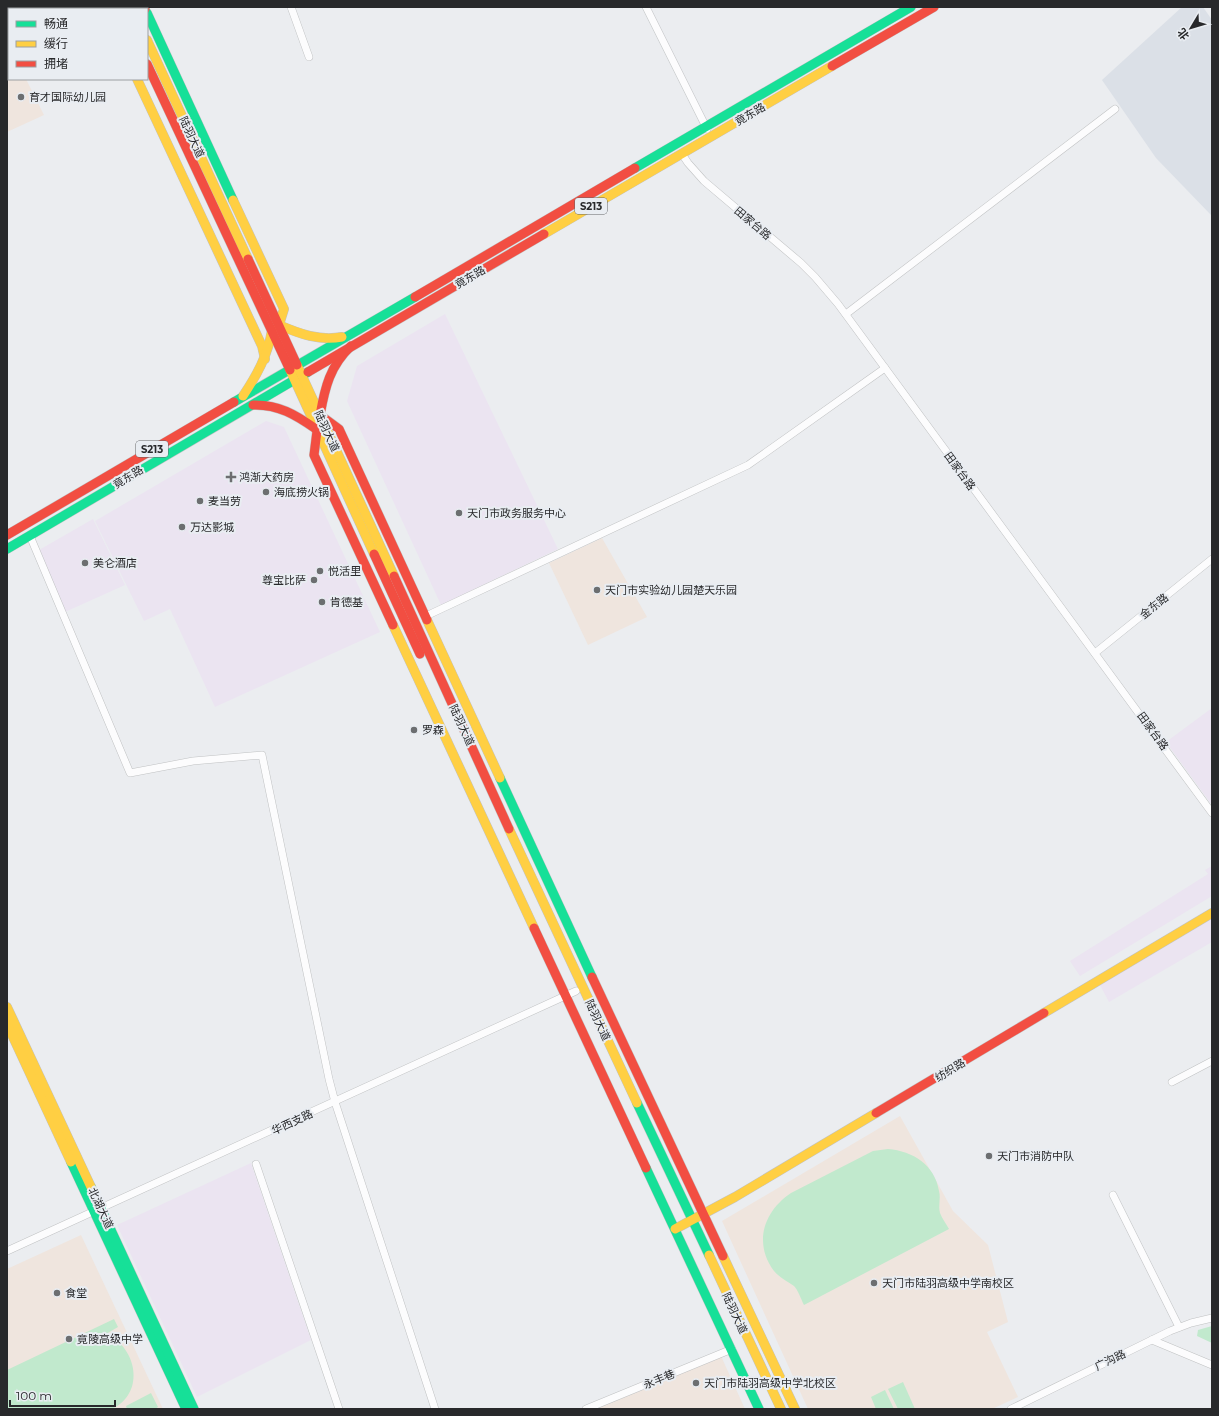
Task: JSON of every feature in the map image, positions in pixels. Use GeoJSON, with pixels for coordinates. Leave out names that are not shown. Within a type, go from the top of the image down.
{"type":"FeatureCollection","features":[{"type":"Feature","properties":{"kind":"main road","name":"竟东路"},"geometry":{"type":"LineString","coordinates":[[7,535],[911,7]]}},
{"type":"Feature","properties":{"kind":"main road","name":"竟东路"},"geometry":{"type":"LineString","coordinates":[[7,549],[351,346],[934,7]]}},
{"type":"Feature","properties":{"kind":"main road"},"geometry":{"type":"LineString","coordinates":[[148,15],[284,309],[275,327],[265,359],[253,382],[243,396]]}},
{"type":"Feature","properties":{"kind":"main road","name":"陆羽大道"},"geometry":{"type":"LineString","coordinates":[[148,42],[275,327]]}},
{"type":"Feature","properties":{"kind":"main road","name":"陆羽大道"},"geometry":{"type":"LineString","coordinates":[[148,66],[294,367],[317,430],[576,991],[781,1409]]}},
{"type":"Feature","properties":{"kind":"main road"},"geometry":{"type":"LineString","coordinates":[[137,80],[262,346],[265,359]]}},
{"type":"Feature","properties":{"kind":"main road"},"geometry":{"type":"LineString","coordinates":[[275,327],[315,339],[336,339],[346,336]]}},
{"type":"Feature","properties":{"kind":"main road"},"geometry":{"type":"LineString","coordinates":[[351,346],[341,354],[332,370],[324,390],[320,415],[339,429],[794,1409]]}},
{"type":"Feature","properties":{"kind":"main road","name":"陆羽大道"},"geometry":{"type":"LineString","coordinates":[[298,377],[320,415],[564,946],[773,1409]]}},
{"type":"Feature","properties":{"kind":"main road"},"geometry":{"type":"LineString","coordinates":[[250,406],[263,404],[282,408],[298,416],[317,430],[314,455],[760,1409]]}},
{"type":"Feature","properties":{"kind":"main road","name":"纺织路"},"geometry":{"type":"LineString","coordinates":[[675,1229],[742,1193],[1212,913]]}},
{"type":"Feature","properties":{"kind":"main road","name":"北湖大道"},"geometry":{"type":"LineString","coordinates":[[7,1007],[186,1409]]}},
{"type":"Feature","properties":{"kind":"main road","name":"北湖大道"},"geometry":{"type":"LineString","coordinates":[[7,1024],[194,1409]]}},
{"type":"Feature","properties":{"kind":"street"},"geometry":{"type":"LineString","coordinates":[[291,7],[309,57]]}},
{"type":"Feature","properties":{"kind":"street"},"geometry":{"type":"LineString","coordinates":[[646,7],[710,137]]}},
{"type":"Feature","properties":{"kind":"street"},"geometry":{"type":"LineString","coordinates":[[846,314],[1115,109]]}},
{"type":"Feature","properties":{"kind":"street","name":"田家台路"},"geometry":{"type":"LineString","coordinates":[[682,154],[704,182],[810,273],[846,314],[1212,813]]}},
{"type":"Feature","properties":{"kind":"street"},"geometry":{"type":"LineString","coordinates":[[426,616],[748,465],[885,368]]}},
{"type":"Feature","properties":{"kind":"street"},"geometry":{"type":"LineString","coordinates":[[30,536],[130,773],[193,761],[262,755],[335,1102],[435,1409]]}},
{"type":"Feature","properties":{"kind":"street","name":"金东路"},"geometry":{"type":"LineString","coordinates":[[1095,653],[1212,559]]}},
{"type":"Feature","properties":{"kind":"street","name":"华西支路"},"geometry":{"type":"LineString","coordinates":[[7,1251],[98,1211],[576,991]]}},
{"type":"Feature","properties":{"kind":"street"},"geometry":{"type":"LineString","coordinates":[[1172,1082],[1212,1061]]}},
{"type":"Feature","properties":{"kind":"street"},"geometry":{"type":"LineString","coordinates":[[256,1164],[339,1409]]}},
{"type":"Feature","properties":{"kind":"street"},"geometry":{"type":"LineString","coordinates":[[1113,1195],[1179,1327]]}},
{"type":"Feature","properties":{"kind":"street","name":"广沟路"},"geometry":{"type":"LineString","coordinates":[[1011,1409],[1179,1327],[1212,1318]]}},
{"type":"Feature","properties":{"kind":"street"},"geometry":{"type":"LineString","coordinates":[[1152,1340],[1212,1365]]}},
{"type":"Feature","properties":{"kind":"street","name":"永丰巷"},"geometry":{"type":"LineString","coordinates":[[586,1409],[732,1349]]}},
{"type":"Feature","properties":{"kind":"shaded area"},"geometry":{"type":"Polygon","coordinates":[[[1182,7],[1203,7],[1212,20],[1212,216],[1156,158],[1102,80],[1182,7]]]}},
{"type":"Feature","properties":{"kind":"shaded area","name":"育才国际幼儿园"},"geometry":{"type":"Polygon","coordinates":[[[7,43],[8,80],[26,80],[44,115],[7,132],[7,43]]]}},
{"type":"Feature","properties":{"kind":"shaded area"},"geometry":{"type":"Polygon","coordinates":[[[445,314],[558,549],[441,605],[347,401],[357,366],[445,314]]]}},
{"type":"Feature","properties":{"kind":"shaded area"},"geometry":{"type":"Polygon","coordinates":[[[266,421],[284,427],[380,632],[215,707],[170,609],[144,621],[95,521],[266,421]]]}},
{"type":"Feature","properties":{"kind":"shaded area"},"geometry":{"type":"Polygon","coordinates":[[[93,519],[125,585],[65,612],[39,550],[93,519]]]}},
{"type":"Feature","properties":{"kind":"shaded area","name":"天门市实验幼儿园楚天乐园"},"geometry":{"type":"Polygon","coordinates":[[[602,538],[647,617],[588,645],[549,563],[602,538]]]}},
{"type":"Feature","properties":{"kind":"shaded area"},"geometry":{"type":"Polygon","coordinates":[[[1212,708],[1212,805],[1166,742],[1212,708]]]}},
{"type":"Feature","properties":{"kind":"shaded area"},"geometry":{"type":"Polygon","coordinates":[[[1212,866],[1212,896],[1080,976],[1070,961],[1208,874],[1205,870],[1212,866]]]}},
{"type":"Feature","properties":{"kind":"shaded area"},"geometry":{"type":"Polygon","coordinates":[[[1212,918],[1212,942],[1109,1002],[1100,985],[1212,918]]]}},
{"type":"Feature","properties":{"kind":"shaded area","name":"天门市陆羽高级中学南校区"},"geometry":{"type":"Polygon","coordinates":[[[900,1116],[953,1211],[988,1245],[1008,1322],[987,1332],[1018,1397],[992,1409],[808,1409],[722,1221],[900,1116]]]}},
{"type":"Feature","properties":{"kind":"shaded area"},"geometry":{"type":"Polygon","coordinates":[[[251,1163],[311,1340],[197,1397],[117,1225],[251,1163]]]}},
{"type":"Feature","properties":{"kind":"shaded area","name":"竟陵高级中学"},"geometry":{"type":"Polygon","coordinates":[[[81,1235],[163,1409],[7,1409],[7,1269],[81,1235]]]}},
{"type":"Feature","properties":{"kind":"shaded area","name":"天门市陆羽高级中学北校区"},"geometry":{"type":"Polygon","coordinates":[[[721,1356],[745,1409],[596,1409],[721,1356]]]}},
{"type":"Feature","properties":{"kind":"green space"},"geometry":{"type":"Polygon","coordinates":[[[888,1149],[897,1150],[914,1156],[928,1167],[937,1182],[940,1194],[940,1213],[949,1229],[804,1305],[794,1286],[781,1278],[774,1271],[768,1260],[764,1250],[763,1239],[764,1228],[768,1218],[782,1200],[791,1193],[873,1151],[888,1149]]]}},
{"type":"Feature","properties":{"kind":"green space"},"geometry":{"type":"Polygon","coordinates":[[[114,1319],[118,1327],[106,1334],[117,1340],[125,1349],[133,1370],[133,1382],[130,1392],[123,1402],[112,1409],[7,1409],[7,1370],[114,1319]]]}},
{"type":"Feature","properties":{"kind":"green space"},"geometry":{"type":"Polygon","coordinates":[[[1212,1326],[1212,1343],[1197,1336],[1198,1330],[1212,1326]]]}},
{"type":"Feature","properties":{"kind":"green space"},"geometry":{"type":"Polygon","coordinates":[[[903,1382],[915,1409],[898,1409],[888,1389],[903,1382]]]}},
{"type":"Feature","properties":{"kind":"green space"},"geometry":{"type":"Polygon","coordinates":[[[885,1390],[894,1409],[876,1409],[871,1397],[885,1390]]]}},
{"type":"Feature","properties":{"kind":"green space"},"geometry":{"type":"Polygon","coordinates":[[[151,1393],[158,1407],[155,1409],[127,1409],[126,1406],[151,1393]]]}},
{"type":"Feature","properties":{"kind":"traffic: fast"},"geometry":{"type":"LineString","coordinates":[[635,168],[911,7]]}},
{"type":"Feature","properties":{"kind":"traffic: fast"},"geometry":{"type":"LineString","coordinates":[[148,15],[233,200]]}},
{"type":"Feature","properties":{"kind":"traffic: fast"},"geometry":{"type":"LineString","coordinates":[[234,402],[415,297]]}},
{"type":"Feature","properties":{"kind":"traffic: fast"},"geometry":{"type":"LineString","coordinates":[[7,549],[308,372]]}},
{"type":"Feature","properties":{"kind":"traffic: fast"},"geometry":{"type":"LineString","coordinates":[[500,778],[592,977]]}},
{"type":"Feature","properties":{"kind":"traffic: fast"},"geometry":{"type":"LineString","coordinates":[[637,1103],[709,1255]]}},
{"type":"Feature","properties":{"kind":"traffic: fast"},"geometry":{"type":"LineString","coordinates":[[71,1162],[186,1409]]}},
{"type":"Feature","properties":{"kind":"traffic: fast"},"geometry":{"type":"LineString","coordinates":[[646,1168],[759,1409]]}},
{"type":"Feature","properties":{"kind":"traffic: fast"},"geometry":{"type":"LineString","coordinates":[[91,1187],[194,1409]]}},
{"type":"Feature","properties":{"kind":"traffic: slow"},"geometry":{"type":"LineString","coordinates":[[148,42],[248,259]]}},
{"type":"Feature","properties":{"kind":"traffic: slow"},"geometry":{"type":"LineString","coordinates":[[544,234],[832,66]]}},
{"type":"Feature","properties":{"kind":"traffic: slow"},"geometry":{"type":"LineString","coordinates":[[137,80],[262,346],[265,359]]}},
{"type":"Feature","properties":{"kind":"traffic: slow"},"geometry":{"type":"LineString","coordinates":[[233,200],[284,309],[279,325],[310,336],[325,338],[342,337]]}},
{"type":"Feature","properties":{"kind":"traffic: slow"},"geometry":{"type":"LineString","coordinates":[[243,396],[261,364],[268,348],[272,330]]}},
{"type":"Feature","properties":{"kind":"traffic: slow"},"geometry":{"type":"LineString","coordinates":[[297,365],[394,576]]}},
{"type":"Feature","properties":{"kind":"traffic: slow"},"geometry":{"type":"LineString","coordinates":[[290,370],[374,554]]}},
{"type":"Feature","properties":{"kind":"traffic: slow"},"geometry":{"type":"LineString","coordinates":[[427,620],[500,778]]}},
{"type":"Feature","properties":{"kind":"traffic: slow"},"geometry":{"type":"LineString","coordinates":[[393,625],[534,928]]}},
{"type":"Feature","properties":{"kind":"traffic: slow"},"geometry":{"type":"LineString","coordinates":[[509,829],[637,1103]]}},
{"type":"Feature","properties":{"kind":"traffic: slow"},"geometry":{"type":"LineString","coordinates":[[1044,1013],[1212,913]]}},
{"type":"Feature","properties":{"kind":"traffic: slow"},"geometry":{"type":"LineString","coordinates":[[7,1007],[91,1187]]}},
{"type":"Feature","properties":{"kind":"traffic: slow"},"geometry":{"type":"LineString","coordinates":[[7,1024],[71,1162]]}},
{"type":"Feature","properties":{"kind":"traffic: slow"},"geometry":{"type":"LineString","coordinates":[[675,1229],[735,1197],[876,1113]]}},
{"type":"Feature","properties":{"kind":"traffic: slow"},"geometry":{"type":"LineString","coordinates":[[709,1255],[781,1409]]}},
{"type":"Feature","properties":{"kind":"traffic: slow"},"geometry":{"type":"LineString","coordinates":[[723,1256],[795,1409]]}},
{"type":"Feature","properties":{"kind":"traffic: jam"},"geometry":{"type":"LineString","coordinates":[[832,66],[934,7]]}},
{"type":"Feature","properties":{"kind":"traffic: jam"},"geometry":{"type":"LineString","coordinates":[[148,66],[290,370]]}},
{"type":"Feature","properties":{"kind":"traffic: jam"},"geometry":{"type":"LineString","coordinates":[[415,297],[635,168]]}},
{"type":"Feature","properties":{"kind":"traffic: jam"},"geometry":{"type":"LineString","coordinates":[[308,372],[544,234]]}},
{"type":"Feature","properties":{"kind":"traffic: jam"},"geometry":{"type":"LineString","coordinates":[[248,259],[297,365]]}},
{"type":"Feature","properties":{"kind":"traffic: jam"},"geometry":{"type":"LineString","coordinates":[[351,346],[333,369],[326,386],[320,415],[339,429],[427,620]]}},
{"type":"Feature","properties":{"kind":"traffic: jam"},"geometry":{"type":"LineString","coordinates":[[7,535],[234,402]]}},
{"type":"Feature","properties":{"kind":"traffic: jam"},"geometry":{"type":"LineString","coordinates":[[253,405],[279,408],[301,419],[316,429]]}},
{"type":"Feature","properties":{"kind":"traffic: jam"},"geometry":{"type":"LineString","coordinates":[[317,431],[314,455],[393,625]]}},
{"type":"Feature","properties":{"kind":"traffic: jam"},"geometry":{"type":"LineString","coordinates":[[374,554],[420,654]]}},
{"type":"Feature","properties":{"kind":"traffic: jam"},"geometry":{"type":"LineString","coordinates":[[394,576],[509,829]]}},
{"type":"Feature","properties":{"kind":"traffic: jam"},"geometry":{"type":"LineString","coordinates":[[534,928],[646,1168]]}},
{"type":"Feature","properties":{"kind":"traffic: jam"},"geometry":{"type":"LineString","coordinates":[[592,977],[723,1256]]}},
{"type":"Feature","properties":{"kind":"traffic: jam"},"geometry":{"type":"LineString","coordinates":[[876,1113],[1044,1013]]}},
{"type":"Feature","properties":{"kind":"place","name":"育才国际幼儿园"},"geometry":{"type":"Point","coordinates":[21,97]}},
{"type":"Feature","properties":{"kind":"place","name":"鸿渐大药房"},"geometry":{"type":"Point","coordinates":[231,477]}},
{"type":"Feature","properties":{"kind":"place","name":"海底捞火锅"},"geometry":{"type":"Point","coordinates":[266,492]}},
{"type":"Feature","properties":{"kind":"place","name":"麦当劳"},"geometry":{"type":"Point","coordinates":[200,501]}},
{"type":"Feature","properties":{"kind":"place","name":"天门市政务服务中心"},"geometry":{"type":"Point","coordinates":[459,513]}},
{"type":"Feature","properties":{"kind":"place","name":"万达影城"},"geometry":{"type":"Point","coordinates":[182,527]}},
{"type":"Feature","properties":{"kind":"place","name":"美仑酒店"},"geometry":{"type":"Point","coordinates":[85,563]}},
{"type":"Feature","properties":{"kind":"place","name":"悦活里"},"geometry":{"type":"Point","coordinates":[320,571]}},
{"type":"Feature","properties":{"kind":"place","name":"尊宝比萨"},"geometry":{"type":"Point","coordinates":[314,580]}},
{"type":"Feature","properties":{"kind":"place","name":"天门市实验幼儿园楚天乐园"},"geometry":{"type":"Point","coordinates":[597,590]}},
{"type":"Feature","properties":{"kind":"place","name":"肯德基"},"geometry":{"type":"Point","coordinates":[322,602]}},
{"type":"Feature","properties":{"kind":"place","name":"罗森"},"geometry":{"type":"Point","coordinates":[414,730]}},
{"type":"Feature","properties":{"kind":"place","name":"天门市消防中队"},"geometry":{"type":"Point","coordinates":[989,1156]}},
{"type":"Feature","properties":{"kind":"place","name":"天门市陆羽高级中学南校区"},"geometry":{"type":"Point","coordinates":[874,1283]}},
{"type":"Feature","properties":{"kind":"place","name":"食堂"},"geometry":{"type":"Point","coordinates":[57,1293]}},
{"type":"Feature","properties":{"kind":"place","name":"竟陵高级中学"},"geometry":{"type":"Point","coordinates":[69,1339]}},
{"type":"Feature","properties":{"kind":"place","name":"天门市陆羽高级中学北校区"},"geometry":{"type":"Point","coordinates":[696,1383]}}]}
